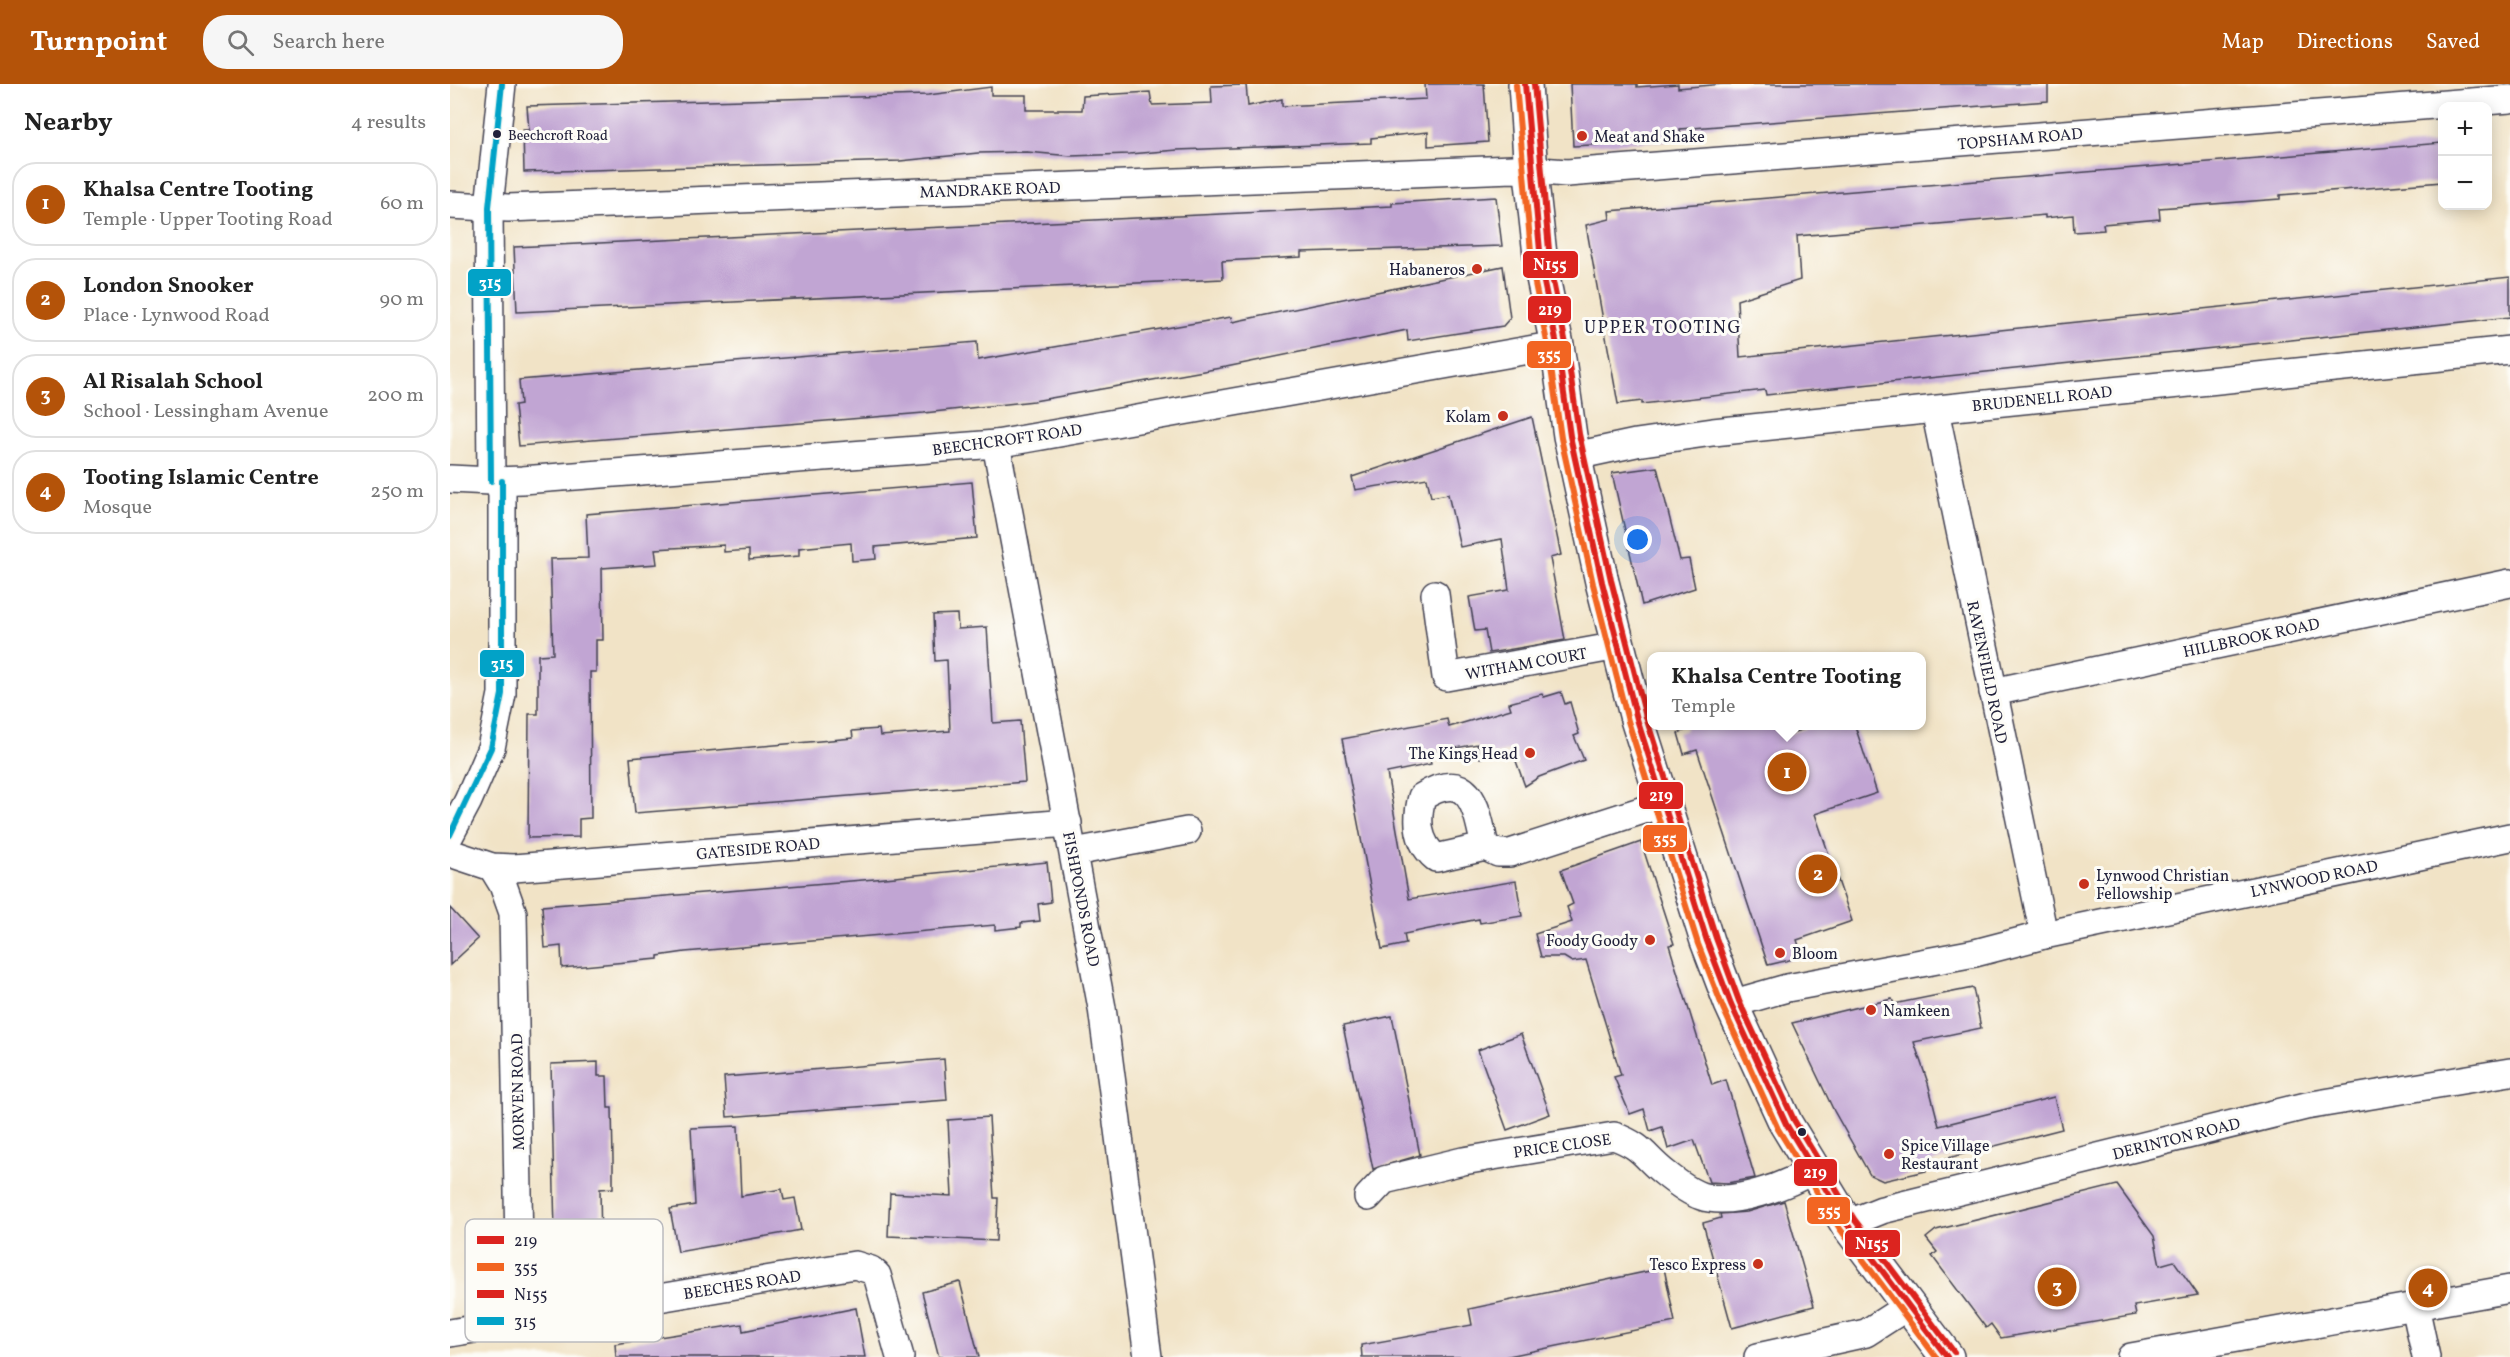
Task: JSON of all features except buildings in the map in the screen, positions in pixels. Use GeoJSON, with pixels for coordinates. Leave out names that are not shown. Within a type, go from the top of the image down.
{"type":"FeatureCollection","features":[{"type":"Feature","properties":{"kind":"highway"},"geometry":{"type":"LineString","coordinates":[[1525,84],[1516,171],[1542,273],[1557,345],[1575,456],[1618,646],[1662,804],[1707,941],[1731,1004],[1786,1124],[1847,1224],[1947,1357]]}},
{"type":"Feature","properties":{"kind":"street"},"geometry":{"type":"LineString","coordinates":[[450,836],[468,801],[490,748],[502,694],[489,207],[502,84]]}},
{"type":"Feature","properties":{"kind":"street","name":"TOPSHAM ROAD"},"geometry":{"type":"LineString","coordinates":[[1516,171],[1567,173],[2510,99]]}},
{"type":"Feature","properties":{"kind":"street","name":"MANDRAKE ROAD"},"geometry":{"type":"LineString","coordinates":[[450,205],[489,207],[1516,171]]}},
{"type":"Feature","properties":{"kind":"street","name":"BEECHCROFT ROAD"},"geometry":{"type":"LineString","coordinates":[[450,479],[496,481],[996,444],[1557,345]]}},
{"type":"Feature","properties":{"kind":"street","name":"BRUDENELL ROAD"},"geometry":{"type":"LineString","coordinates":[[1575,456],[1636,443],[1713,432],[2510,350]]}},
{"type":"Feature","properties":{"kind":"street","name":"RAVENFIELD ROAD"},"geometry":{"type":"LineString","coordinates":[[1935,410],[2044,935]]}},
{"type":"Feature","properties":{"kind":"street","name":"FISHPONDS ROAD"},"geometry":{"type":"LineString","coordinates":[[996,444],[1102,1008],[1148,1357]]}},
{"type":"Feature","properties":{"kind":"street","name":"HILLBROOK ROAD"},"geometry":{"type":"LineString","coordinates":[[1993,692],[2510,583]]}},
{"type":"Feature","properties":{"kind":"street","name":"WITHAM COURT"},"geometry":{"type":"LineString","coordinates":[[1435,594],[1446,678],[1618,646]]}},
{"type":"Feature","properties":{"kind":"street"},"geometry":{"type":"LineString","coordinates":[[1485,847],[1498,853],[1510,853],[1662,804]]}},
{"type":"Feature","properties":{"kind":"street","name":"GATESIDE ROAD"},"geometry":{"type":"LineString","coordinates":[[450,853],[492,867],[1068,824]]}},
{"type":"Feature","properties":{"kind":"street"},"geometry":{"type":"LineString","coordinates":[[1074,852],[1187,831]]}},
{"type":"Feature","properties":{"kind":"street","name":"LYNWOOD ROAD"},"geometry":{"type":"LineString","coordinates":[[1731,1004],[1787,988],[1974,953],[2044,935],[2510,837]]}},
{"type":"Feature","properties":{"kind":"street","name":"MORVEN ROAD"},"geometry":{"type":"LineString","coordinates":[[492,867],[510,899],[515,946],[519,1219]]}},
{"type":"Feature","properties":{"kind":"street","name":"DERINTON ROAD"},"geometry":{"type":"LineString","coordinates":[[1847,1224],[1882,1210],[2306,1106],[2510,1072]]}},
{"type":"Feature","properties":{"kind":"street","name":"PRICE CLOSE"},"geometry":{"type":"LineString","coordinates":[[1368,1197],[1384,1180],[1463,1161],[1614,1136],[1630,1142],[1647,1154],[1663,1172],[1702,1197],[1753,1194],[1793,1182],[1813,1170]]}},
{"type":"Feature","properties":{"kind":"street","name":"BEECHES ROAD"},"geometry":{"type":"LineString","coordinates":[[663,1297],[855,1265],[872,1270],[877,1275],[886,1298],[900,1357]]}},
{"type":"Feature","properties":{"kind":"street"},"geometry":{"type":"LineString","coordinates":[[2131,1357],[2230,1349],[2415,1305],[2510,1289]]}},
{"type":"Feature","properties":{"kind":"street"},"geometry":{"type":"LineString","coordinates":[[1758,1357],[1866,1333],[1908,1305]]}},
{"type":"Feature","properties":{"kind":"street"},"geometry":{"type":"LineString","coordinates":[[2415,1305],[2426,1357]]}},
{"type":"Feature","properties":{"kind":"street","name":"BEECHES ROAD"},"geometry":{"type":"LineString","coordinates":[[450,1333],[465,1331]]}},
{"type":"Feature","properties":{"kind":"transit line","name":"315"},"geometry":{"type":"LineString","coordinates":[[491,481],[489,207],[502,84]]}},
{"type":"Feature","properties":{"kind":"transit line","name":"219"},"geometry":{"type":"LineString","coordinates":[[1525,84],[1542,273],[1557,345],[1570,436],[1602,582],[1637,719],[1707,941],[1731,1004],[1786,1124],[1847,1224],[1947,1357]]}},
{"type":"Feature","properties":{"kind":"transit line","name":"N155"},"geometry":{"type":"LineString","coordinates":[[1534,84],[1551,272],[1566,344],[1579,434],[1611,580],[1647,720]]}},
{"type":"Feature","properties":{"kind":"transit line","name":"355"},"geometry":{"type":"LineString","coordinates":[[1516,85],[1533,274],[1548,347],[1561,438],[1593,584],[1628,721],[1698,944],[1723,1008],[1778,1129],[1840,1229],[1936,1357]]}},
{"type":"Feature","properties":{"kind":"transit line","name":"315"},"geometry":{"type":"LineString","coordinates":[[450,835],[491,748],[502,694],[502,481]]}},
{"type":"Feature","properties":{"kind":"transit line","name":"N155"},"geometry":{"type":"LineString","coordinates":[[1650,730],[1716,938],[1739,1001],[1794,1120],[1854,1219],[1954,1352]]}},
{"type":"Feature","properties":{"kind":"place","name":"Beechcroft Road"},"geometry":{"type":"Point","coordinates":[497,134]}},
{"type":"Feature","properties":{"kind":"place","name":"Meat and Shake"},"geometry":{"type":"Point","coordinates":[1582,136]}},
{"type":"Feature","properties":{"kind":"place","name":"Habaneros"},"geometry":{"type":"Point","coordinates":[1477,269]}},
{"type":"Feature","properties":{"kind":"place","name":"Kolam"},"geometry":{"type":"Point","coordinates":[1503,416]}},
{"type":"Feature","properties":{"kind":"place","name":"The Kings Head"},"geometry":{"type":"Point","coordinates":[1530,753]}},
{"type":"Feature","properties":{"kind":"place","name":"Khalsa Centre Tooting"},"geometry":{"type":"Point","coordinates":[1787,772]}},
{"type":"Feature","properties":{"kind":"place","name":"London Snooker"},"geometry":{"type":"Point","coordinates":[1818,874]}},
{"type":"Feature","properties":{"kind":"place","name":"Lynwood Christian Fellowship"},"geometry":{"type":"Point","coordinates":[2084,884]}},
{"type":"Feature","properties":{"kind":"place","name":"Foody Goody"},"geometry":{"type":"Point","coordinates":[1650,940]}},
{"type":"Feature","properties":{"kind":"place","name":"Bloom"},"geometry":{"type":"Point","coordinates":[1780,953]}},
{"type":"Feature","properties":{"kind":"place","name":"Namkeen"},"geometry":{"type":"Point","coordinates":[1871,1010]}},
{"type":"Feature","properties":{"kind":"place","name":"Spice Village Restaurant"},"geometry":{"type":"Point","coordinates":[1889,1154]}},
{"type":"Feature","properties":{"kind":"place","name":"Tesco Express"},"geometry":{"type":"Point","coordinates":[1758,1264]}},
{"type":"Feature","properties":{"kind":"place","name":"Al Risalah School"},"geometry":{"type":"Point","coordinates":[2057,1287]}},
{"type":"Feature","properties":{"kind":"place","name":"Tooting Islamic Centre"},"geometry":{"type":"Point","coordinates":[2428,1288]}},
{"type":"Feature","properties":{"kind":"district","name":"UPPER TOOTING"},"geometry":{"type":"Point","coordinates":[1663,327]}}]}
